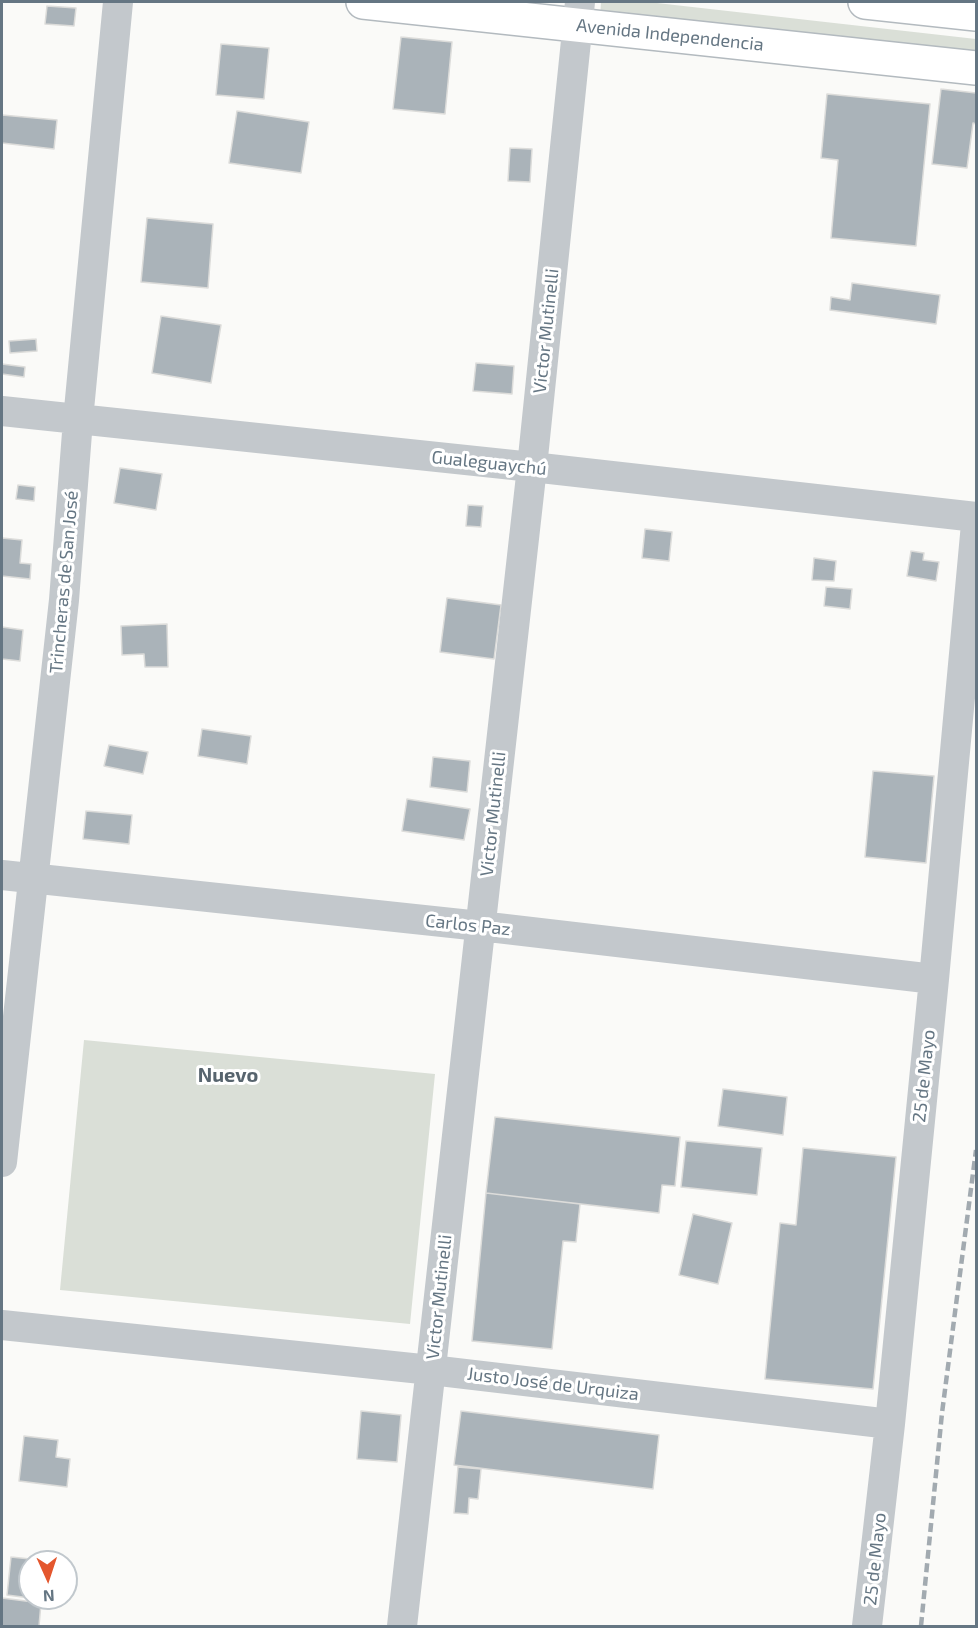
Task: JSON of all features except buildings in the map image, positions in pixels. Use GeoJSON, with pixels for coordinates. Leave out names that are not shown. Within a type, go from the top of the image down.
{"type":"FeatureCollection","features":[{"type":"Feature","properties":{"kind":"main road","name":"Avenida Independencia"},"geometry":{"type":"LineString","coordinates":[[363,2],[579,13],[976,68]]}},
{"type":"Feature","properties":{"kind":"main road"},"geometry":{"type":"LineString","coordinates":[[865,2],[976,14]]}},
{"type":"Feature","properties":{"kind":"street","name":"Trincheras de San José"},"geometry":{"type":"LineString","coordinates":[[2,1162],[64,600],[78,420],[118,2]]}},
{"type":"Feature","properties":{"kind":"street","name":"Victor Mutinelli"},"geometry":{"type":"LineString","coordinates":[[402,1626],[532,467],[579,13]]}},
{"type":"Feature","properties":{"kind":"street","name":"Gualeguaychú"},"geometry":{"type":"LineString","coordinates":[[2,411],[976,517]]}},
{"type":"Feature","properties":{"kind":"street","name":"25 de Mayo"},"geometry":{"type":"LineString","coordinates":[[867,1626],[890,1424],[976,524]]}},
{"type":"Feature","properties":{"kind":"street","name":"Carlos Paz"},"geometry":{"type":"LineString","coordinates":[[2,875],[480,926],[934,979]]}},
{"type":"Feature","properties":{"kind":"street","name":"Justo José de Urquiza"},"geometry":{"type":"LineString","coordinates":[[2,1324],[431,1370],[890,1424]]}},
{"type":"Feature","properties":{"kind":"shaded area"},"geometry":{"type":"Polygon","coordinates":[[[601,2],[648,2],[976,39],[976,61],[600,18],[601,2]]]}},
{"type":"Feature","properties":{"kind":"shaded area"},"geometry":{"type":"Polygon","coordinates":[[[84,1040],[435,1074],[410,1324],[60,1290],[84,1040]]]}},
{"type":"Feature","properties":{"kind":"railway"},"geometry":{"type":"LineString","coordinates":[[921,1626],[942,1413],[976,1150]]}},
{"type":"Feature","properties":{"kind":"district","name":"Nuevo"},"geometry":{"type":"Point","coordinates":[228,1075]}}]}
